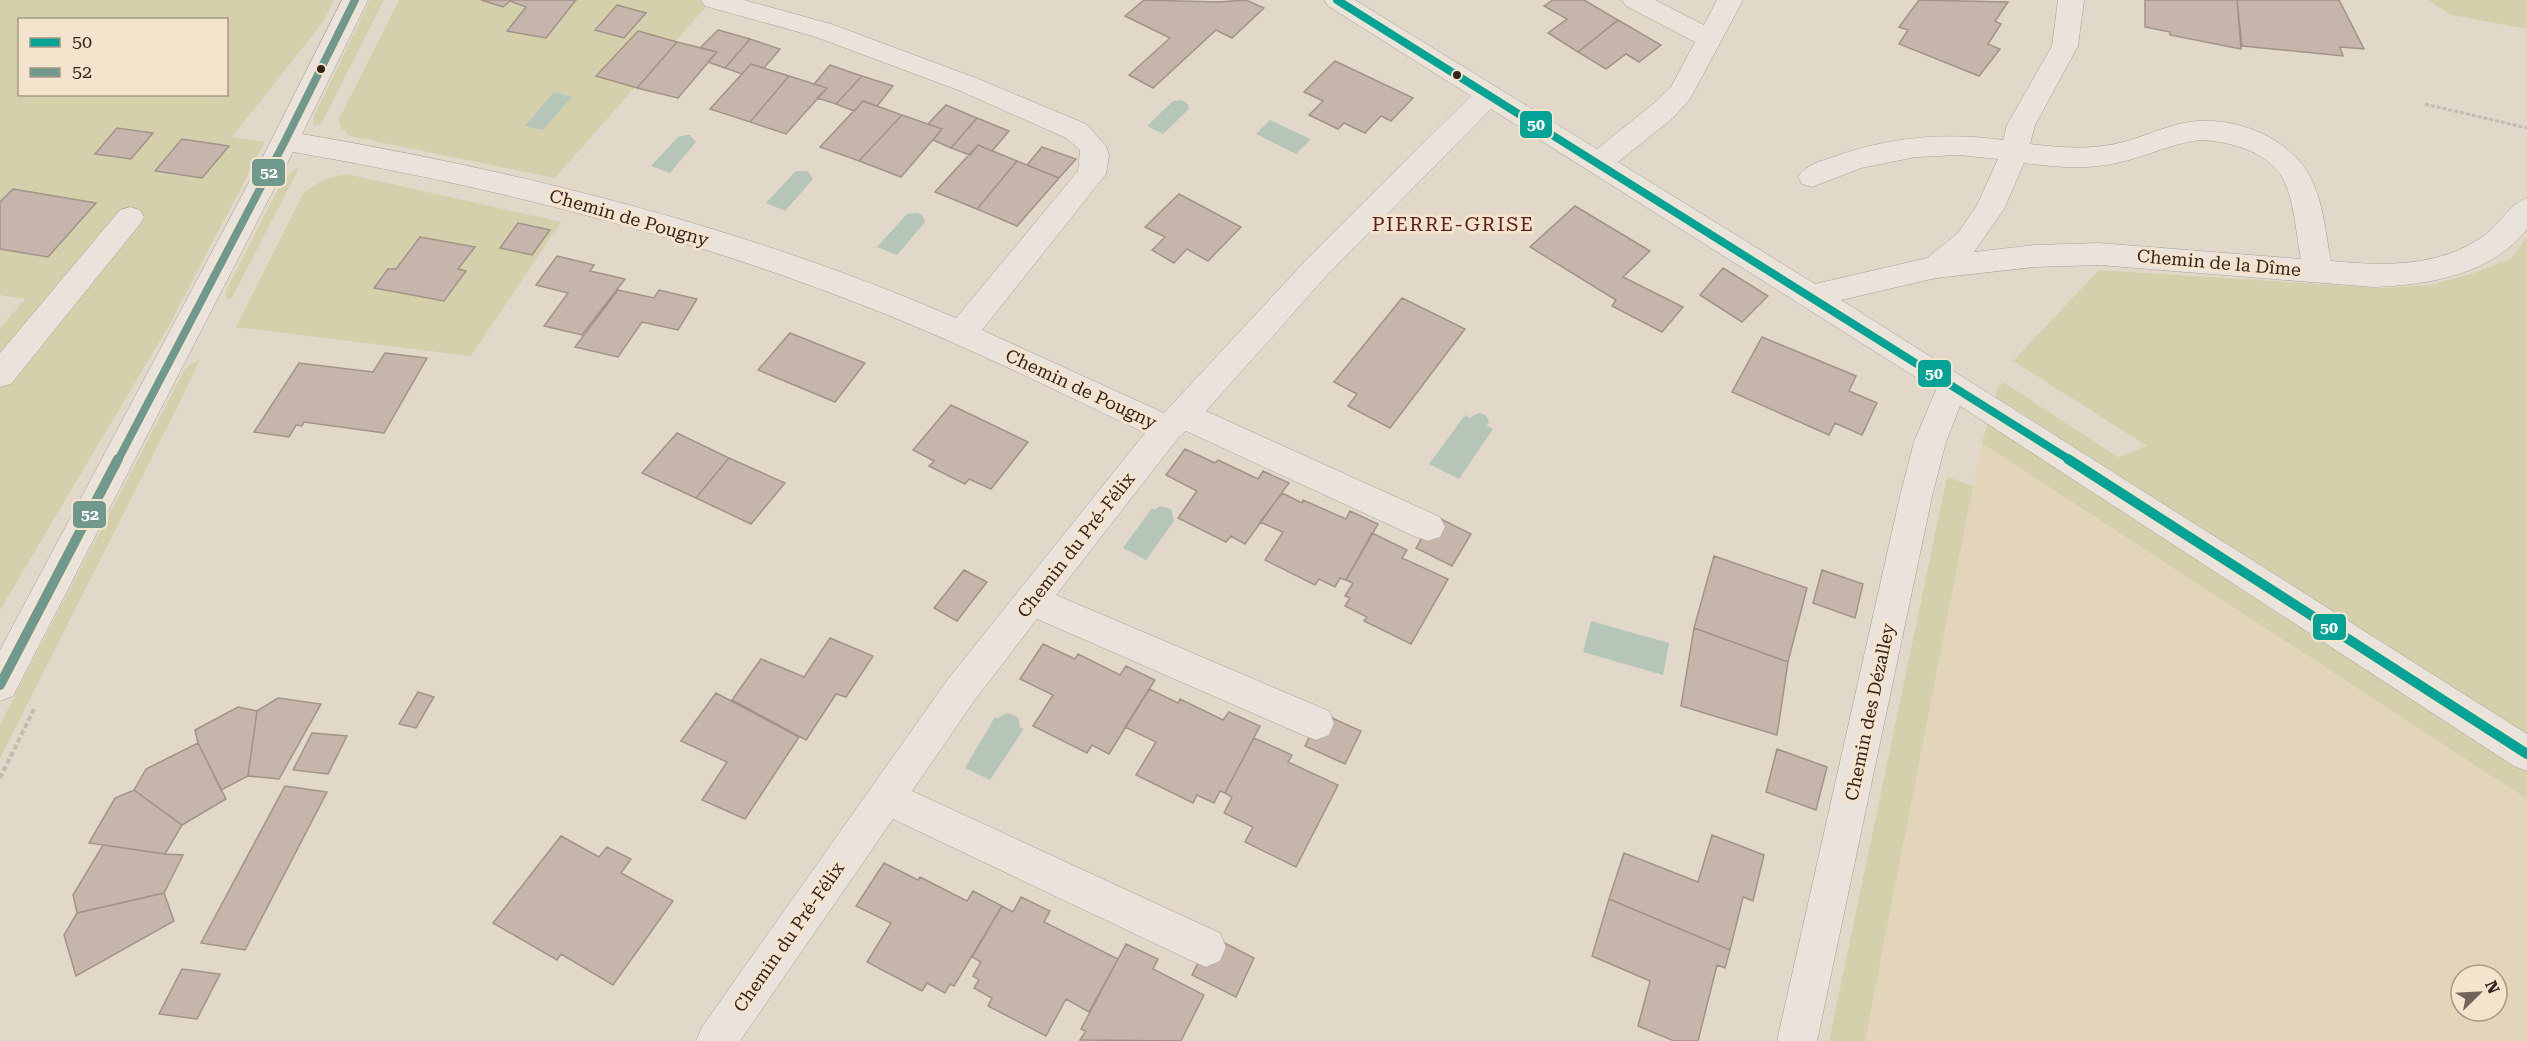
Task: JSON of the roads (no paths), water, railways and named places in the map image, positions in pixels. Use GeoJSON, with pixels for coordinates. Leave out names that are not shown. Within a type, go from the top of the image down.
{"type":"FeatureCollection","features":[{"type":"Feature","properties":{"kind":"street"},"geometry":{"type":"LineString","coordinates":[[0,685],[285,141],[355,0]]}},
{"type":"Feature","properties":{"kind":"street"},"geometry":{"type":"LineString","coordinates":[[714,0],[822,30],[967,84],[1076,131],[1092,146],[1096,163],[1092,174],[962,333]]}},
{"type":"Feature","properties":{"kind":"street"},"geometry":{"type":"LineString","coordinates":[[1337,0],[1953,385],[2527,754]]}},
{"type":"Feature","properties":{"kind":"street"},"geometry":{"type":"LineString","coordinates":[[1635,0],[1709,38]]}},
{"type":"Feature","properties":{"kind":"street"},"geometry":{"type":"LineString","coordinates":[[1599,163],[1663,111],[1681,93],[1730,0]]}},
{"type":"Feature","properties":{"kind":"street","name":"Chemin de la Dîme"},"geometry":{"type":"LineString","coordinates":[[1936,267],[1968,241],[1990,209],[2014,153],[2021,124],[2066,46],[2071,0]]}},
{"type":"Feature","properties":{"kind":"street","name":"Chemin du Pré-Félix"},"geometry":{"type":"LineString","coordinates":[[716,1041],[961,690],[1175,422],[1318,266],[1490,94]]}},
{"type":"Feature","properties":{"kind":"street","name":"Chemin de la Dîme"},"geometry":{"type":"LineString","coordinates":[[1811,296],[1936,267],[2035,256],[2099,254],[2318,271],[2301,186],[2296,173],[2277,154],[2247,139],[2199,129],[2176,134],[2117,154],[2103,156],[2063,158],[2014,153]]}},
{"type":"Feature","properties":{"kind":"street","name":"Chemin de Pougny"},"geometry":{"type":"LineString","coordinates":[[285,141],[442,171],[614,212],[772,260],[962,333],[1428,527]]}},
{"type":"Feature","properties":{"kind":"street"},"geometry":{"type":"LineString","coordinates":[[1812,177],[1868,155],[1909,147],[1979,147],[2014,153]]}},
{"type":"Feature","properties":{"kind":"street"},"geometry":{"type":"LineString","coordinates":[[2318,271],[2407,275],[2443,267],[2486,250],[2503,237],[2527,208]]}},
{"type":"Feature","properties":{"kind":"street"},"geometry":{"type":"LineString","coordinates":[[0,375],[130,217]]}},
{"type":"Feature","properties":{"kind":"street","name":"Chemin des Dézalley"},"geometry":{"type":"LineString","coordinates":[[1797,1041],[1917,492],[1930,442],[1953,385]]}},
{"type":"Feature","properties":{"kind":"street"},"geometry":{"type":"LineString","coordinates":[[1032,601],[1316,723]]}},
{"type":"Feature","properties":{"kind":"street"},"geometry":{"type":"LineString","coordinates":[[886,797],[1206,948]]}},
{"type":"Feature","properties":{"kind":"district","name":"PIERRE-GRISE"},"geometry":{"type":"Point","coordinates":[1453,224]}}]}
